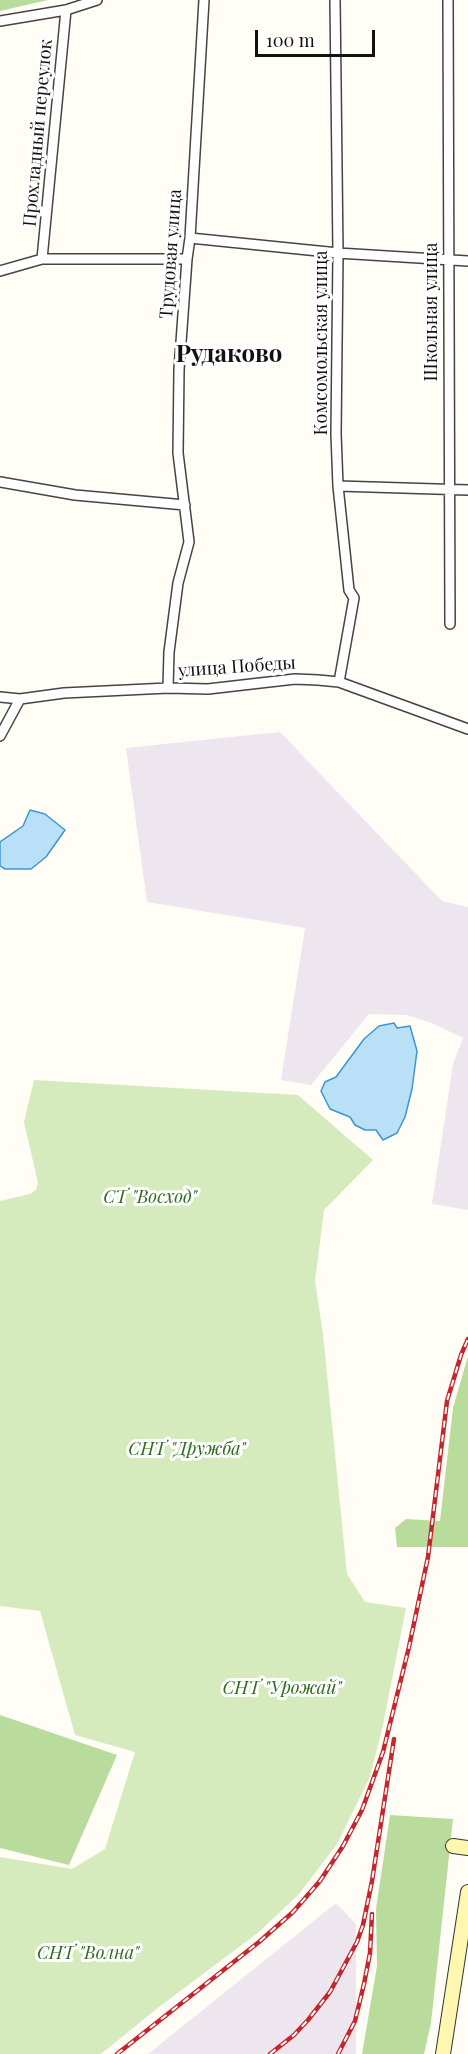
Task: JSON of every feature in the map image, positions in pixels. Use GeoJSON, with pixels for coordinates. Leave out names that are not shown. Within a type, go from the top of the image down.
{"type":"FeatureCollection","features":[{"type":"Feature","properties":{"kind":"street"},"geometry":{"type":"LineString","coordinates":[[0,21],[66,10],[97,0]]}},
{"type":"Feature","properties":{"kind":"street","name":"Трудовая улица"},"geometry":{"type":"LineString","coordinates":[[168,688],[169,652],[178,583],[189,542],[178,441],[179,370],[190,238],[204,0]]}},
{"type":"Feature","properties":{"kind":"street","name":"Комсомольская улица"},"geometry":{"type":"LineString","coordinates":[[335,0],[338,253],[336,434],[349,590],[354,598],[339,682]]}},
{"type":"Feature","properties":{"kind":"street","name":"Школьная улица"},"geometry":{"type":"LineString","coordinates":[[448,0],[447,260],[450,624]]}},
{"type":"Feature","properties":{"kind":"street","name":"Прохладный переулок"},"geometry":{"type":"LineString","coordinates":[[42,260],[66,10]]}},
{"type":"Feature","properties":{"kind":"street"},"geometry":{"type":"LineString","coordinates":[[190,238],[338,253],[468,261]]}},
{"type":"Feature","properties":{"kind":"street"},"geometry":{"type":"LineString","coordinates":[[0,271],[42,260],[187,259]]}},
{"type":"Feature","properties":{"kind":"street"},"geometry":{"type":"LineString","coordinates":[[0,482],[75,495],[185,505]]}},
{"type":"Feature","properties":{"kind":"street"},"geometry":{"type":"LineString","coordinates":[[339,486],[468,490]]}},
{"type":"Feature","properties":{"kind":"street","name":"улица Победы"},"geometry":{"type":"LineString","coordinates":[[0,697],[20,699],[64,693],[168,688],[208,689],[295,679],[339,682],[468,729]]}},
{"type":"Feature","properties":{"kind":"street"},"geometry":{"type":"LineString","coordinates":[[0,736],[20,699]]}},
{"type":"Feature","properties":{"kind":"street"},"geometry":{"type":"LineString","coordinates":[[453,1846],[468,1848]]}},
{"type":"Feature","properties":{"kind":"street"},"geometry":{"type":"LineString","coordinates":[[443,2054],[468,1892]]}},
{"type":"Feature","properties":{"kind":"shaded area"},"geometry":{"type":"Polygon","coordinates":[[[280,732],[442,901],[468,907],[468,1210],[432,1204],[453,1064],[463,1038],[432,1023],[406,1015],[369,1014],[311,1085],[281,1080],[305,928],[147,902],[126,748],[280,732]]]}},
{"type":"Feature","properties":{"kind":"shaded area"},"geometry":{"type":"Polygon","coordinates":[[[336,1903],[356,1924],[356,2054],[148,2054],[336,1903]]]}},
{"type":"Feature","properties":{"kind":"green space"},"geometry":{"type":"Polygon","coordinates":[[[0,0],[48,0],[0,11],[0,0]]]}},
{"type":"Feature","properties":{"kind":"green space"},"geometry":{"type":"Polygon","coordinates":[[[34,1080],[298,1095],[373,1160],[324,1210],[315,1281],[323,1334],[347,1574],[365,1602],[406,1608],[383,1725],[370,1777],[337,1844],[299,1894],[259,1932],[101,2054],[0,2054],[0,1857],[72,1869],[105,1849],[135,1752],[75,1735],[40,1611],[0,1606],[0,1201],[30,1194],[36,1190],[38,1183],[24,1122],[34,1080]]]}},
{"type":"Feature","properties":{"kind":"green space"},"geometry":{"type":"Polygon","coordinates":[[[468,1356],[468,1547],[397,1547],[395,1528],[406,1519],[440,1521],[453,1408],[468,1356]]]}},
{"type":"Feature","properties":{"kind":"green space"},"geometry":{"type":"Polygon","coordinates":[[[0,1715],[117,1755],[69,1865],[0,1848],[0,1715]]]}},
{"type":"Feature","properties":{"kind":"green space"},"geometry":{"type":"Polygon","coordinates":[[[390,1815],[453,1819],[431,2023],[424,2054],[362,2054],[377,1966],[376,1909],[390,1815]]]}},
{"type":"Feature","properties":{"kind":"water"},"geometry":{"type":"Polygon","coordinates":[[[30,810],[45,814],[65,830],[46,857],[31,869],[5,869],[0,866],[0,842],[23,826],[30,810]]]}},
{"type":"Feature","properties":{"kind":"water"},"geometry":{"type":"Polygon","coordinates":[[[394,1023],[397,1028],[410,1026],[417,1051],[412,1089],[405,1117],[397,1133],[383,1140],[376,1130],[365,1130],[355,1125],[350,1117],[330,1109],[321,1091],[325,1082],[336,1077],[364,1039],[379,1026],[394,1023]]]}},
{"type":"Feature","properties":{"kind":"railway"},"geometry":{"type":"LineString","coordinates":[[117,2054],[259,1942],[293,1912],[320,1881],[343,1846],[362,1810],[383,1752],[409,1647],[428,1557],[447,1401],[468,1339]]}},
{"type":"Feature","properties":{"kind":"railway"},"geometry":{"type":"LineString","coordinates":[[270,2054],[294,2035],[330,1992],[357,1942],[372,1881],[394,1739]]}},
{"type":"Feature","properties":{"kind":"railway"},"geometry":{"type":"LineString","coordinates":[[338,2054],[355,2021],[364,1984],[370,1953],[372,1914]]}},
{"type":"Feature","properties":{"kind":"district","name":"Рудаково"},"geometry":{"type":"Point","coordinates":[229,355]}},
{"type":"Feature","properties":{"kind":"park label","name":"СТ \"Восход\""},"geometry":{"type":"Point","coordinates":[150,1197]}},
{"type":"Feature","properties":{"kind":"park label","name":"СНТ \"Дружба\""},"geometry":{"type":"Point","coordinates":[187,1449]}},
{"type":"Feature","properties":{"kind":"park label","name":"СНТ \"Урожай\""},"geometry":{"type":"Point","coordinates":[282,1688]}},
{"type":"Feature","properties":{"kind":"park label","name":"СНТ \"Волна\""},"geometry":{"type":"Point","coordinates":[88,1953]}}]}
